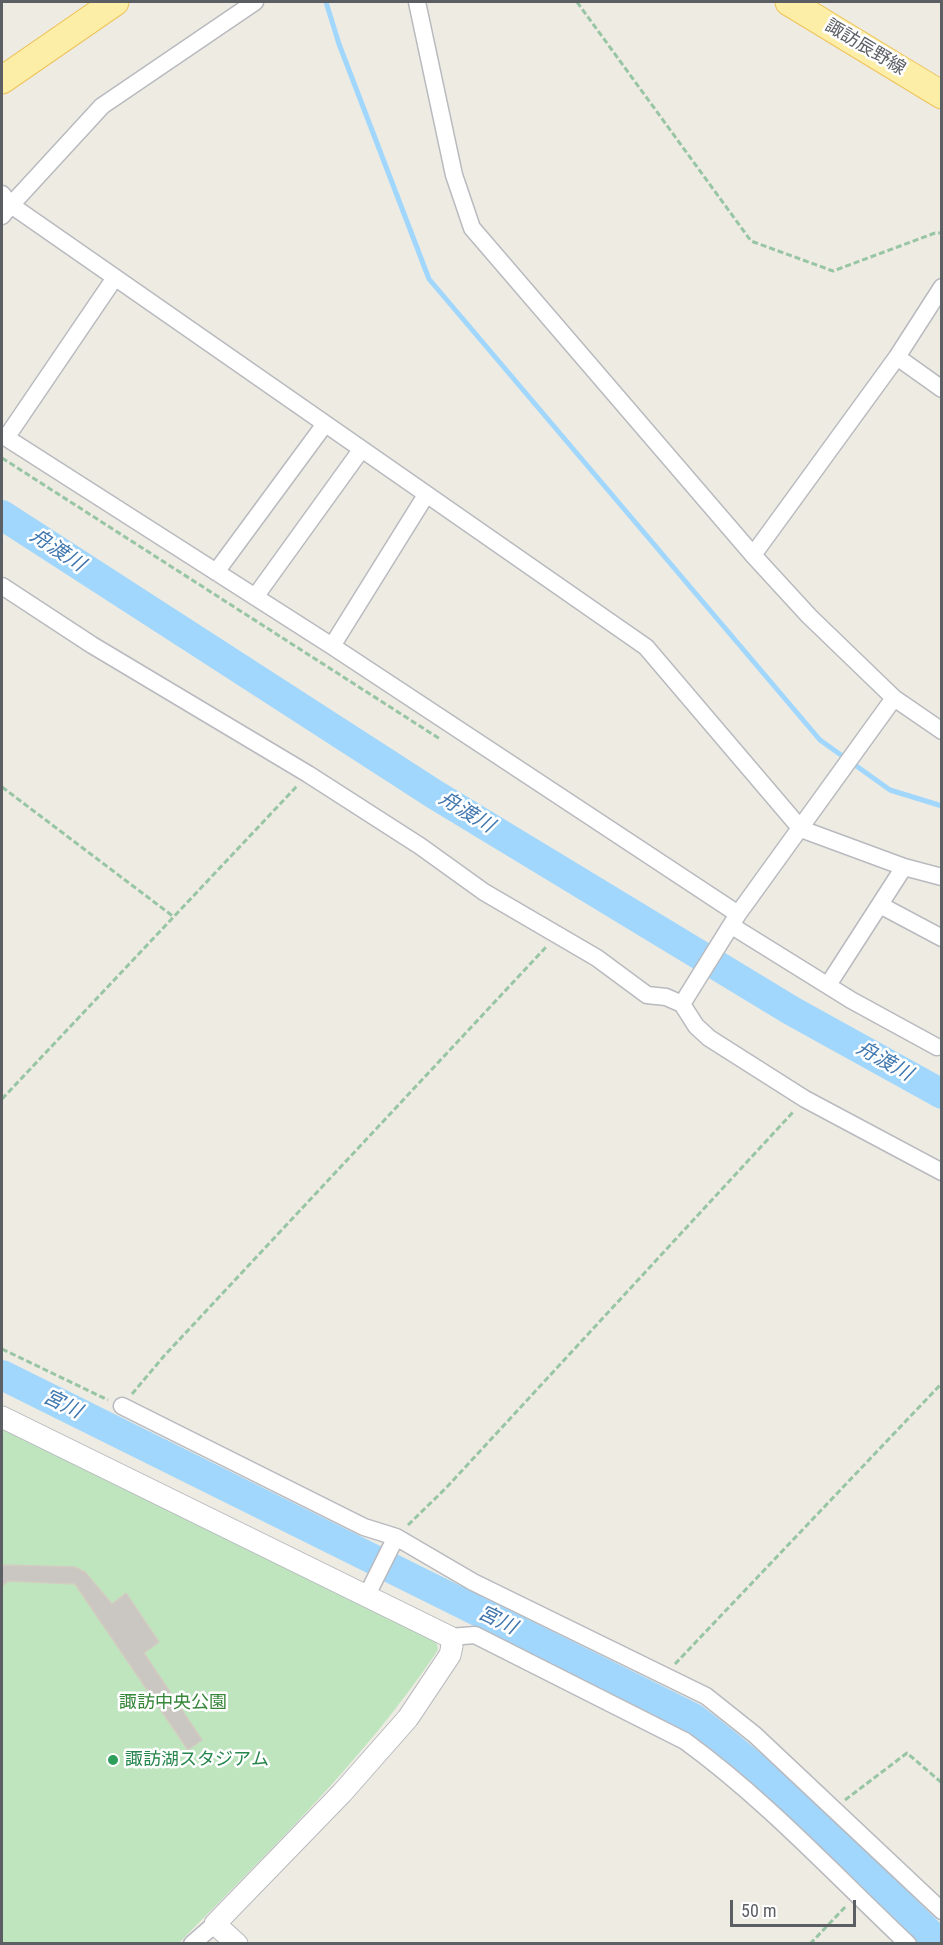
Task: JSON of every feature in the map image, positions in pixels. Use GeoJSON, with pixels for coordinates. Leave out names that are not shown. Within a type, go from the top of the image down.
{"type":"FeatureCollection","features":[{"type":"Feature","properties":{"kind":"main road"},"geometry":{"type":"LineString","coordinates":[[2,80],[115,2]]}},
{"type":"Feature","properties":{"kind":"main road","name":"諏訪辰野線"},"geometry":{"type":"LineString","coordinates":[[789,2],[942,95]]}},
{"type":"Feature","properties":{"kind":"street"},"geometry":{"type":"LineString","coordinates":[[255,2],[102,106],[5,205],[646,647],[801,829],[904,867],[942,877]]}},
{"type":"Feature","properties":{"kind":"street"},"geometry":{"type":"LineString","coordinates":[[417,2],[454,175],[472,228],[753,555],[809,616],[894,698],[942,731]]}},
{"type":"Feature","properties":{"kind":"street"},"geometry":{"type":"LineString","coordinates":[[114,279],[4,437],[332,646],[732,926],[828,986],[937,1047]]}},
{"type":"Feature","properties":{"kind":"street"},"geometry":{"type":"LineString","coordinates":[[753,555],[897,357],[942,288]]}},
{"type":"Feature","properties":{"kind":"street"},"geometry":{"type":"LineString","coordinates":[[897,357],[942,389]]}},
{"type":"Feature","properties":{"kind":"street"},"geometry":{"type":"LineString","coordinates":[[216,572],[325,424]]}},
{"type":"Feature","properties":{"kind":"street"},"geometry":{"type":"LineString","coordinates":[[255,597],[362,450]]}},
{"type":"Feature","properties":{"kind":"street"},"geometry":{"type":"LineString","coordinates":[[332,646],[426,495]]}},
{"type":"Feature","properties":{"kind":"street"},"geometry":{"type":"LineString","coordinates":[[2,586],[92,645],[308,774],[420,846],[484,892],[597,958],[647,995],[685,1000]]}},
{"type":"Feature","properties":{"kind":"street"},"geometry":{"type":"LineString","coordinates":[[685,1000],[732,926],[894,698]]}},
{"type":"Feature","properties":{"kind":"street"},"geometry":{"type":"LineString","coordinates":[[828,986],[904,867]]}},
{"type":"Feature","properties":{"kind":"street"},"geometry":{"type":"LineString","coordinates":[[880,904],[942,938]]}},
{"type":"Feature","properties":{"kind":"street"},"geometry":{"type":"LineString","coordinates":[[685,1000],[696,1026],[709,1038],[805,1099],[942,1172]]}},
{"type":"Feature","properties":{"kind":"street"},"geometry":{"type":"LineString","coordinates":[[122,1406],[706,1696],[755,1735],[942,1911]]}},
{"type":"Feature","properties":{"kind":"street"},"geometry":{"type":"LineString","coordinates":[[2,1417],[369,1589],[450,1636],[475,1635],[686,1741],[784,1824],[908,1944]]}},
{"type":"Feature","properties":{"kind":"street"},"geometry":{"type":"LineString","coordinates":[[369,1589],[393,1540]]}},
{"type":"Feature","properties":{"kind":"street"},"geometry":{"type":"LineString","coordinates":[[192,1944],[216,1924],[342,1793],[408,1718],[450,1654],[452,1646],[450,1636]]}},
{"type":"Feature","properties":{"kind":"street"},"geometry":{"type":"LineString","coordinates":[[216,1924],[237,1944]]}},
{"type":"Feature","properties":{"kind":"path"},"geometry":{"type":"LineString","coordinates":[[577,2],[751,241],[833,271],[925,237],[942,233]]}},
{"type":"Feature","properties":{"kind":"path"},"geometry":{"type":"LineString","coordinates":[[2,458],[442,740]]}},
{"type":"Feature","properties":{"kind":"path"},"geometry":{"type":"LineString","coordinates":[[2,1099],[308,774]]}},
{"type":"Feature","properties":{"kind":"path"},"geometry":{"type":"LineString","coordinates":[[2,787],[174,917]]}},
{"type":"Feature","properties":{"kind":"path"},"geometry":{"type":"LineString","coordinates":[[2,1349],[122,1406],[164,1356],[556,936]]}},
{"type":"Feature","properties":{"kind":"path"},"geometry":{"type":"LineString","coordinates":[[393,1540],[446,1488],[805,1099]]}},
{"type":"Feature","properties":{"kind":"path"},"geometry":{"type":"LineString","coordinates":[[665,1674],[942,1383]]}},
{"type":"Feature","properties":{"kind":"path"},"geometry":{"type":"LineString","coordinates":[[834,1808],[907,1753],[942,1783]]}},
{"type":"Feature","properties":{"kind":"path"},"geometry":{"type":"LineString","coordinates":[[810,1944],[856,1895]]}},
{"type":"Feature","properties":{"kind":"green space","name":"諏訪中央公園"},"geometry":{"type":"Polygon","coordinates":[[[2,1429],[436,1640],[438,1650],[380,1729],[282,1838],[179,1943],[2,1943],[2,1429]]]}},
{"type":"Feature","properties":{"kind":"building"},"geometry":{"type":"Polygon","coordinates":[[[4,1565],[75,1567],[85,1572],[112,1604],[126,1593],[159,1642],[144,1653],[202,1740],[188,1750],[75,1584],[8,1581],[2,1586],[2,1567],[4,1565]]]}},
{"type":"Feature","properties":{"kind":"waterway"},"geometry":{"type":"LineString","coordinates":[[326,2],[339,44],[429,279],[820,740],[890,790],[942,806]]}},
{"type":"Feature","properties":{"kind":"waterway","name":"舟渡川"},"geometry":{"type":"LineString","coordinates":[[2,515],[434,794],[792,1011],[942,1094]]}},
{"type":"Feature","properties":{"kind":"waterway","name":"宮川"},"geometry":{"type":"LineString","coordinates":[[2,1375],[693,1718],[789,1798],[940,1944]]}},
{"type":"Feature","properties":{"kind":"place","name":"諏訪湖スタジアム"},"geometry":{"type":"Point","coordinates":[113,1760]}}]}
